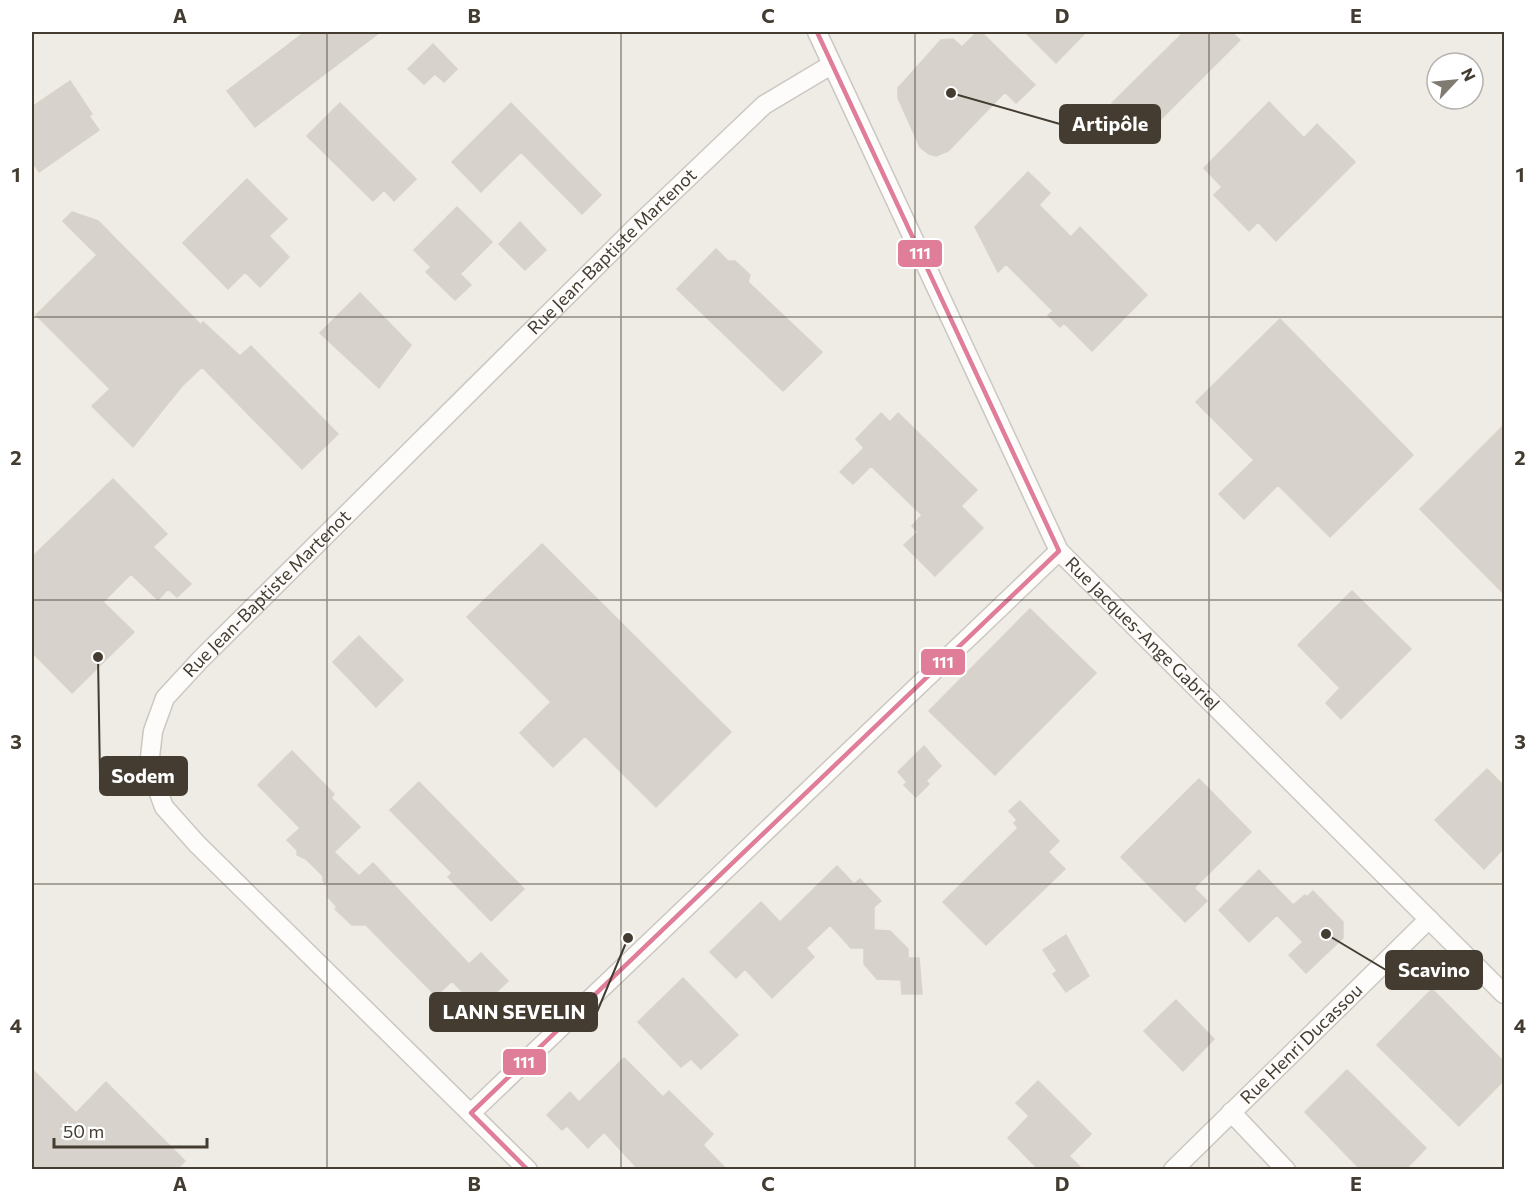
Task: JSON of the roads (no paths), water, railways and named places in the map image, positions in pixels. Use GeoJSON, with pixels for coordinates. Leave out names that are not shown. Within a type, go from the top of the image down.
{"type":"FeatureCollection","features":[{"type":"Feature","properties":{"kind":"street","name":"Rue Jacques-Ange Gabriel"},"geometry":{"type":"LineString","coordinates":[[817,32],[1059,551],[1504,994]]}},
{"type":"Feature","properties":{"kind":"street","name":"Rue Jean-Baptiste Martenot"},"geometry":{"type":"LineString","coordinates":[[528,1170],[197,844],[164,807],[149,766],[153,731],[165,698],[200,660],[593,269],[764,105],[831,65]]}},
{"type":"Feature","properties":{"kind":"street"},"geometry":{"type":"LineString","coordinates":[[471,1113],[1059,551]]}},
{"type":"Feature","properties":{"kind":"street","name":"Rue Henri Ducassou"},"geometry":{"type":"LineString","coordinates":[[1173,1170],[1429,919]]}},
{"type":"Feature","properties":{"kind":"street"},"geometry":{"type":"LineString","coordinates":[[1231,1112],[1286,1170]]}},
{"type":"Feature","properties":{"kind":"place","name":"Artipôle"},"geometry":{"type":"Point","coordinates":[951,93]}},
{"type":"Feature","properties":{"kind":"place","name":"Sodem"},"geometry":{"type":"Point","coordinates":[98,657]}},
{"type":"Feature","properties":{"kind":"place","name":"Scavino"},"geometry":{"type":"Point","coordinates":[1326,934]}},
{"type":"Feature","properties":{"kind":"place","name":"LANN SEVELIN"},"geometry":{"type":"Point","coordinates":[628,938]}}]}
